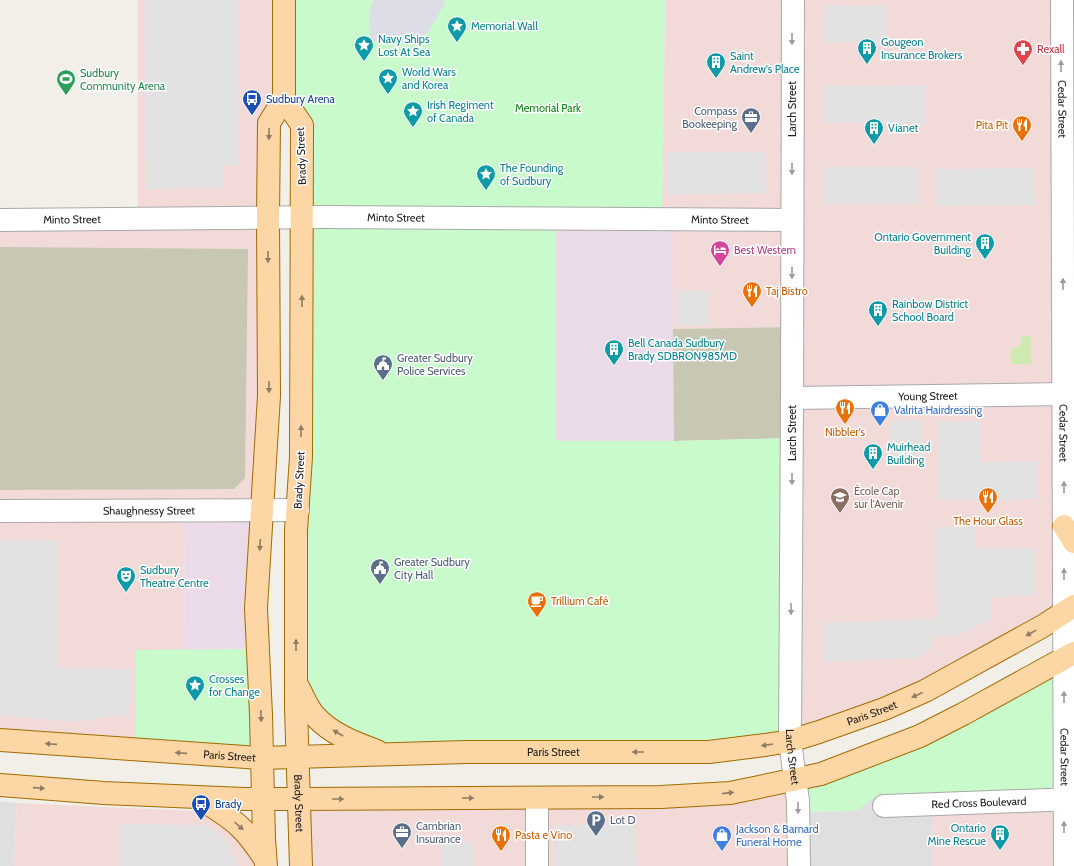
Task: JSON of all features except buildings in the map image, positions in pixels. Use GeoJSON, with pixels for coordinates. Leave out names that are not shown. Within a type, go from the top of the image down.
{"type":"FeatureCollection","features":[{"type":"Feature","properties":{"kind":"main road"},"geometry":{"type":"LineString","coordinates":[[266,863],[262,799],[256,608],[269,396],[269,123],[284,99],[284,0]]}},
{"type":"Feature","properties":{"kind":"main road","name":"Brady Street"},"geometry":{"type":"LineString","coordinates":[[284,99],[302,125],[303,217],[301,457],[296,531],[296,684],[301,866]]}},
{"type":"Feature","properties":{"kind":"main road","name":"Paris Street"},"geometry":{"type":"LineString","coordinates":[[0,740],[261,758],[466,752],[709,752],[766,746],[790,741],[819,732],[884,709],[925,691],[1069,610]]}},
{"type":"Feature","properties":{"kind":"main road"},"geometry":{"type":"LineString","coordinates":[[0,785],[104,793],[262,799],[537,798],[661,796],[730,793],[821,774],[920,736],[1069,656]]}},
{"type":"Feature","properties":{"kind":"main road"},"geometry":{"type":"LineString","coordinates":[[296,684],[314,715],[335,732],[358,744],[386,754]]}},
{"type":"Feature","properties":{"kind":"main road"},"geometry":{"type":"LineString","coordinates":[[196,796],[240,826],[252,840],[266,863]]}},
{"type":"Feature","properties":{"kind":"street","name":"Larch Street"},"geometry":{"type":"LineString","coordinates":[[792,0],[790,741],[798,801],[799,866]]}},
{"type":"Feature","properties":{"kind":"street","name":"Cedar Street"},"geometry":{"type":"LineString","coordinates":[[1062,0],[1063,394],[1069,534],[1069,799],[1065,866]]}},
{"type":"Feature","properties":{"kind":"street","name":"Minto Street"},"geometry":{"type":"LineString","coordinates":[[0,220],[303,217],[792,220]]}},
{"type":"Feature","properties":{"kind":"street","name":"Young Street"},"geometry":{"type":"LineString","coordinates":[[792,398],[1063,394]]}},
{"type":"Feature","properties":{"kind":"street","name":"Shaughnessy Street"},"geometry":{"type":"LineString","coordinates":[[0,511],[298,510]]}},
{"type":"Feature","properties":{"kind":"street"},"geometry":{"type":"LineString","coordinates":[[537,798],[537,866]]}},
{"type":"Feature","properties":{"kind":"street","name":"Red Cross Boulevard"},"geometry":{"type":"LineString","coordinates":[[884,806],[1069,799]]}},
{"type":"Feature","properties":{"kind":"shaded area"},"geometry":{"type":"Polygon","coordinates":[[[138,0],[286,0],[286,99],[268,122],[261,511],[185,511],[184,650],[136,650],[136,748],[0,739],[0,221],[138,220],[138,0]]]}},
{"type":"Feature","properties":{"kind":"shaded area"},"geometry":{"type":"Polygon","coordinates":[[[145,0],[238,0],[238,166],[223,166],[223,188],[146,189],[145,0]]]}},
{"type":"Feature","properties":{"kind":"shaded area"},"geometry":{"type":"Polygon","coordinates":[[[374,0],[442,0],[445,3],[429,31],[411,44],[386,39],[371,42],[369,22],[370,9],[374,0]]]}},
{"type":"Feature","properties":{"kind":"shaded area"},"geometry":{"type":"Polygon","coordinates":[[[665,0],[1074,0],[1074,538],[1065,610],[925,690],[791,739],[793,327],[673,329],[673,218],[662,218],[665,0]]]}},
{"type":"Feature","properties":{"kind":"shaded area"},"geometry":{"type":"Polygon","coordinates":[[[825,5],[886,6],[885,43],[824,42],[825,5]]]}},
{"type":"Feature","properties":{"kind":"shaded area"},"geometry":{"type":"Polygon","coordinates":[[[924,85],[925,123],[823,123],[823,86],[924,85]]]}},
{"type":"Feature","properties":{"kind":"shaded area"},"geometry":{"type":"Polygon","coordinates":[[[668,152],[765,152],[766,193],[667,195],[668,152]]]}},
{"type":"Feature","properties":{"kind":"shaded area"},"geometry":{"type":"Polygon","coordinates":[[[823,167],[919,167],[919,204],[823,204],[823,167]]]}},
{"type":"Feature","properties":{"kind":"shaded area"},"geometry":{"type":"Polygon","coordinates":[[[1034,168],[1035,205],[937,206],[936,169],[1034,168]]]}},
{"type":"Feature","properties":{"kind":"shaded area","name":"Bell Canada Sudbury Brady SDBRON985MD"},"geometry":{"type":"Polygon","coordinates":[[[556,217],[673,218],[674,441],[556,442],[556,217]]]}},
{"type":"Feature","properties":{"kind":"shaded area"},"geometry":{"type":"Polygon","coordinates":[[[0,247],[248,249],[245,478],[234,489],[0,490],[0,247]]]}},
{"type":"Feature","properties":{"kind":"shaded area"},"geometry":{"type":"Polygon","coordinates":[[[678,291],[709,291],[709,325],[678,325],[678,291]]]}},
{"type":"Feature","properties":{"kind":"shaded area"},"geometry":{"type":"Polygon","coordinates":[[[793,327],[793,438],[674,441],[673,329],[793,327]]]}},
{"type":"Feature","properties":{"kind":"shaded area"},"geometry":{"type":"Polygon","coordinates":[[[922,420],[923,456],[890,457],[890,421],[922,420]]]}},
{"type":"Feature","properties":{"kind":"shaded area"},"geometry":{"type":"Polygon","coordinates":[[[980,421],[981,462],[1036,461],[1036,499],[939,500],[938,422],[980,421]]]}},
{"type":"Feature","properties":{"kind":"shaded area"},"geometry":{"type":"Polygon","coordinates":[[[185,511],[261,511],[256,649],[184,650],[185,511]]]}},
{"type":"Feature","properties":{"kind":"shaded area"},"geometry":{"type":"Polygon","coordinates":[[[936,527],[975,527],[975,548],[1035,548],[1035,596],[991,597],[991,619],[956,636],[934,637],[930,650],[918,658],[823,662],[822,623],[937,619],[936,527]]]}},
{"type":"Feature","properties":{"kind":"shaded area"},"geometry":{"type":"Polygon","coordinates":[[[0,540],[57,541],[58,668],[130,669],[129,716],[112,716],[73,722],[0,715],[0,540]]]}},
{"type":"Feature","properties":{"kind":"shaded area"},"geometry":{"type":"Polygon","coordinates":[[[794,781],[797,866],[303,866],[300,800],[794,781]]]}},
{"type":"Feature","properties":{"kind":"shaded area"},"geometry":{"type":"Polygon","coordinates":[[[1063,797],[1074,866],[932,866],[933,798],[1063,797]]]}},
{"type":"Feature","properties":{"kind":"shaded area"},"geometry":{"type":"Polygon","coordinates":[[[874,798],[933,798],[932,866],[797,866],[797,812],[855,811],[874,798]]]}},
{"type":"Feature","properties":{"kind":"shaded area"},"geometry":{"type":"Polygon","coordinates":[[[0,801],[17,803],[14,866],[0,866],[0,801]]]}},
{"type":"Feature","properties":{"kind":"shaded area"},"geometry":{"type":"Polygon","coordinates":[[[17,803],[195,811],[222,818],[265,866],[14,866],[17,803]]]}},
{"type":"Feature","properties":{"kind":"shaded area"},"geometry":{"type":"Polygon","coordinates":[[[119,824],[207,825],[225,837],[238,866],[118,866],[119,824]]]}},
{"type":"Feature","properties":{"kind":"shaded area","name":"Lot D"},"geometry":{"type":"Polygon","coordinates":[[[635,824],[636,866],[556,866],[555,825],[635,824]]]}},
{"type":"Feature","properties":{"kind":"shaded area"},"geometry":{"type":"Polygon","coordinates":[[[473,842],[473,866],[441,866],[441,843],[473,842]]]}},
{"type":"Feature","properties":{"kind":"green space","name":"Memorial Park"},"geometry":{"type":"Polygon","coordinates":[[[286,0],[665,0],[662,218],[556,217],[556,441],[674,441],[793,438],[791,739],[387,753],[335,731],[297,683],[304,125],[286,99],[286,0]]]}},
{"type":"Feature","properties":{"kind":"green space"},"geometry":{"type":"Polygon","coordinates":[[[1031,336],[1031,364],[1011,364],[1011,348],[1019,347],[1021,337],[1031,336]]]}},
{"type":"Feature","properties":{"kind":"green space"},"geometry":{"type":"Polygon","coordinates":[[[256,649],[260,757],[136,748],[136,650],[256,649]]]}},
{"type":"Feature","properties":{"kind":"green space"},"geometry":{"type":"Polygon","coordinates":[[[1063,661],[1063,797],[874,798],[855,811],[797,812],[794,781],[1063,661]]]}},
{"type":"Feature","properties":{"kind":"place","name":"Memorial Wall"},"geometry":{"type":"Point","coordinates":[457,43]}},
{"type":"Feature","properties":{"kind":"place","name":"Navy Ships Lost At Sea"},"geometry":{"type":"Point","coordinates":[364,62]}},
{"type":"Feature","properties":{"kind":"place","name":"Gougeon Insurance Brokers"},"geometry":{"type":"Point","coordinates":[867,65]}},
{"type":"Feature","properties":{"kind":"place","name":"Rexall"},"geometry":{"type":"Point","coordinates":[1023,66]}},
{"type":"Feature","properties":{"kind":"place","name":"Saint Andrew's Place"},"geometry":{"type":"Point","coordinates":[716,79]}},
{"type":"Feature","properties":{"kind":"place","name":"World Wars and Korea"},"geometry":{"type":"Point","coordinates":[388,95]}},
{"type":"Feature","properties":{"kind":"place","name":"Sudbury Community Arena"},"geometry":{"type":"Point","coordinates":[66,96]}},
{"type":"Feature","properties":{"kind":"place","name":"Sudbury Arena"},"geometry":{"type":"Point","coordinates":[252,116]}},
{"type":"Feature","properties":{"kind":"place","name":"Irish Regiment of Canada"},"geometry":{"type":"Point","coordinates":[413,128]}},
{"type":"Feature","properties":{"kind":"place","name":"Compass Bookeeping"},"geometry":{"type":"Point","coordinates":[751,134]}},
{"type":"Feature","properties":{"kind":"place","name":"Pita Pit"},"geometry":{"type":"Point","coordinates":[1022,142]}},
{"type":"Feature","properties":{"kind":"place","name":"Vianet"},"geometry":{"type":"Point","coordinates":[874,145]}},
{"type":"Feature","properties":{"kind":"place","name":"The Founding of Sudbury"},"geometry":{"type":"Point","coordinates":[486,191]}},
{"type":"Feature","properties":{"kind":"place","name":"Ontario Government Building"},"geometry":{"type":"Point","coordinates":[985,260]}},
{"type":"Feature","properties":{"kind":"place","name":"Best Western"},"geometry":{"type":"Point","coordinates":[720,267]}},
{"type":"Feature","properties":{"kind":"place","name":"Taj Bistro"},"geometry":{"type":"Point","coordinates":[752,308]}},
{"type":"Feature","properties":{"kind":"place","name":"Rainbow District School Board"},"geometry":{"type":"Point","coordinates":[878,327]}},
{"type":"Feature","properties":{"kind":"place","name":"Bell Canada Sudbury Brady SDBRON985MD"},"geometry":{"type":"Point","coordinates":[614,366]}},
{"type":"Feature","properties":{"kind":"place","name":"Greater Sudbury Police Services"},"geometry":{"type":"Point","coordinates":[383,381]}},
{"type":"Feature","properties":{"kind":"place","name":"Nibbler's"},"geometry":{"type":"Point","coordinates":[845,425]}},
{"type":"Feature","properties":{"kind":"place","name":"Valrita Hairdressing"},"geometry":{"type":"Point","coordinates":[880,427]}},
{"type":"Feature","properties":{"kind":"place","name":"Muirhead Building"},"geometry":{"type":"Point","coordinates":[873,470]}},
{"type":"Feature","properties":{"kind":"place","name":"École Cap sur l'Avenir"},"geometry":{"type":"Point","coordinates":[840,514]}},
{"type":"Feature","properties":{"kind":"place","name":"The Hour Glass"},"geometry":{"type":"Point","coordinates":[988,514]}},
{"type":"Feature","properties":{"kind":"place","name":"Greater Sudbury City Hall"},"geometry":{"type":"Point","coordinates":[380,585]}},
{"type":"Feature","properties":{"kind":"place","name":"Sudbury Theatre Centre"},"geometry":{"type":"Point","coordinates":[126,593]}},
{"type":"Feature","properties":{"kind":"place","name":"Trillium Café"},"geometry":{"type":"Point","coordinates":[537,618]}},
{"type":"Feature","properties":{"kind":"place","name":"Crosses for Change"},"geometry":{"type":"Point","coordinates":[195,702]}},
{"type":"Feature","properties":{"kind":"place","name":"Brady"},"geometry":{"type":"Point","coordinates":[201,821]}},
{"type":"Feature","properties":{"kind":"place","name":"Lot D"},"geometry":{"type":"Point","coordinates":[596,837]}},
{"type":"Feature","properties":{"kind":"place","name":"Cambrian Insurance"},"geometry":{"type":"Point","coordinates":[402,849]}},
{"type":"Feature","properties":{"kind":"place","name":"Ontario Mine Rescue"},"geometry":{"type":"Point","coordinates":[1000,851]}},
{"type":"Feature","properties":{"kind":"place","name":"Pasta e Vino"},"geometry":{"type":"Point","coordinates":[501,852]}},
{"type":"Feature","properties":{"kind":"place","name":"Jackson & Barnard Funeral Home"},"geometry":{"type":"Point","coordinates":[722,852]}}]}
